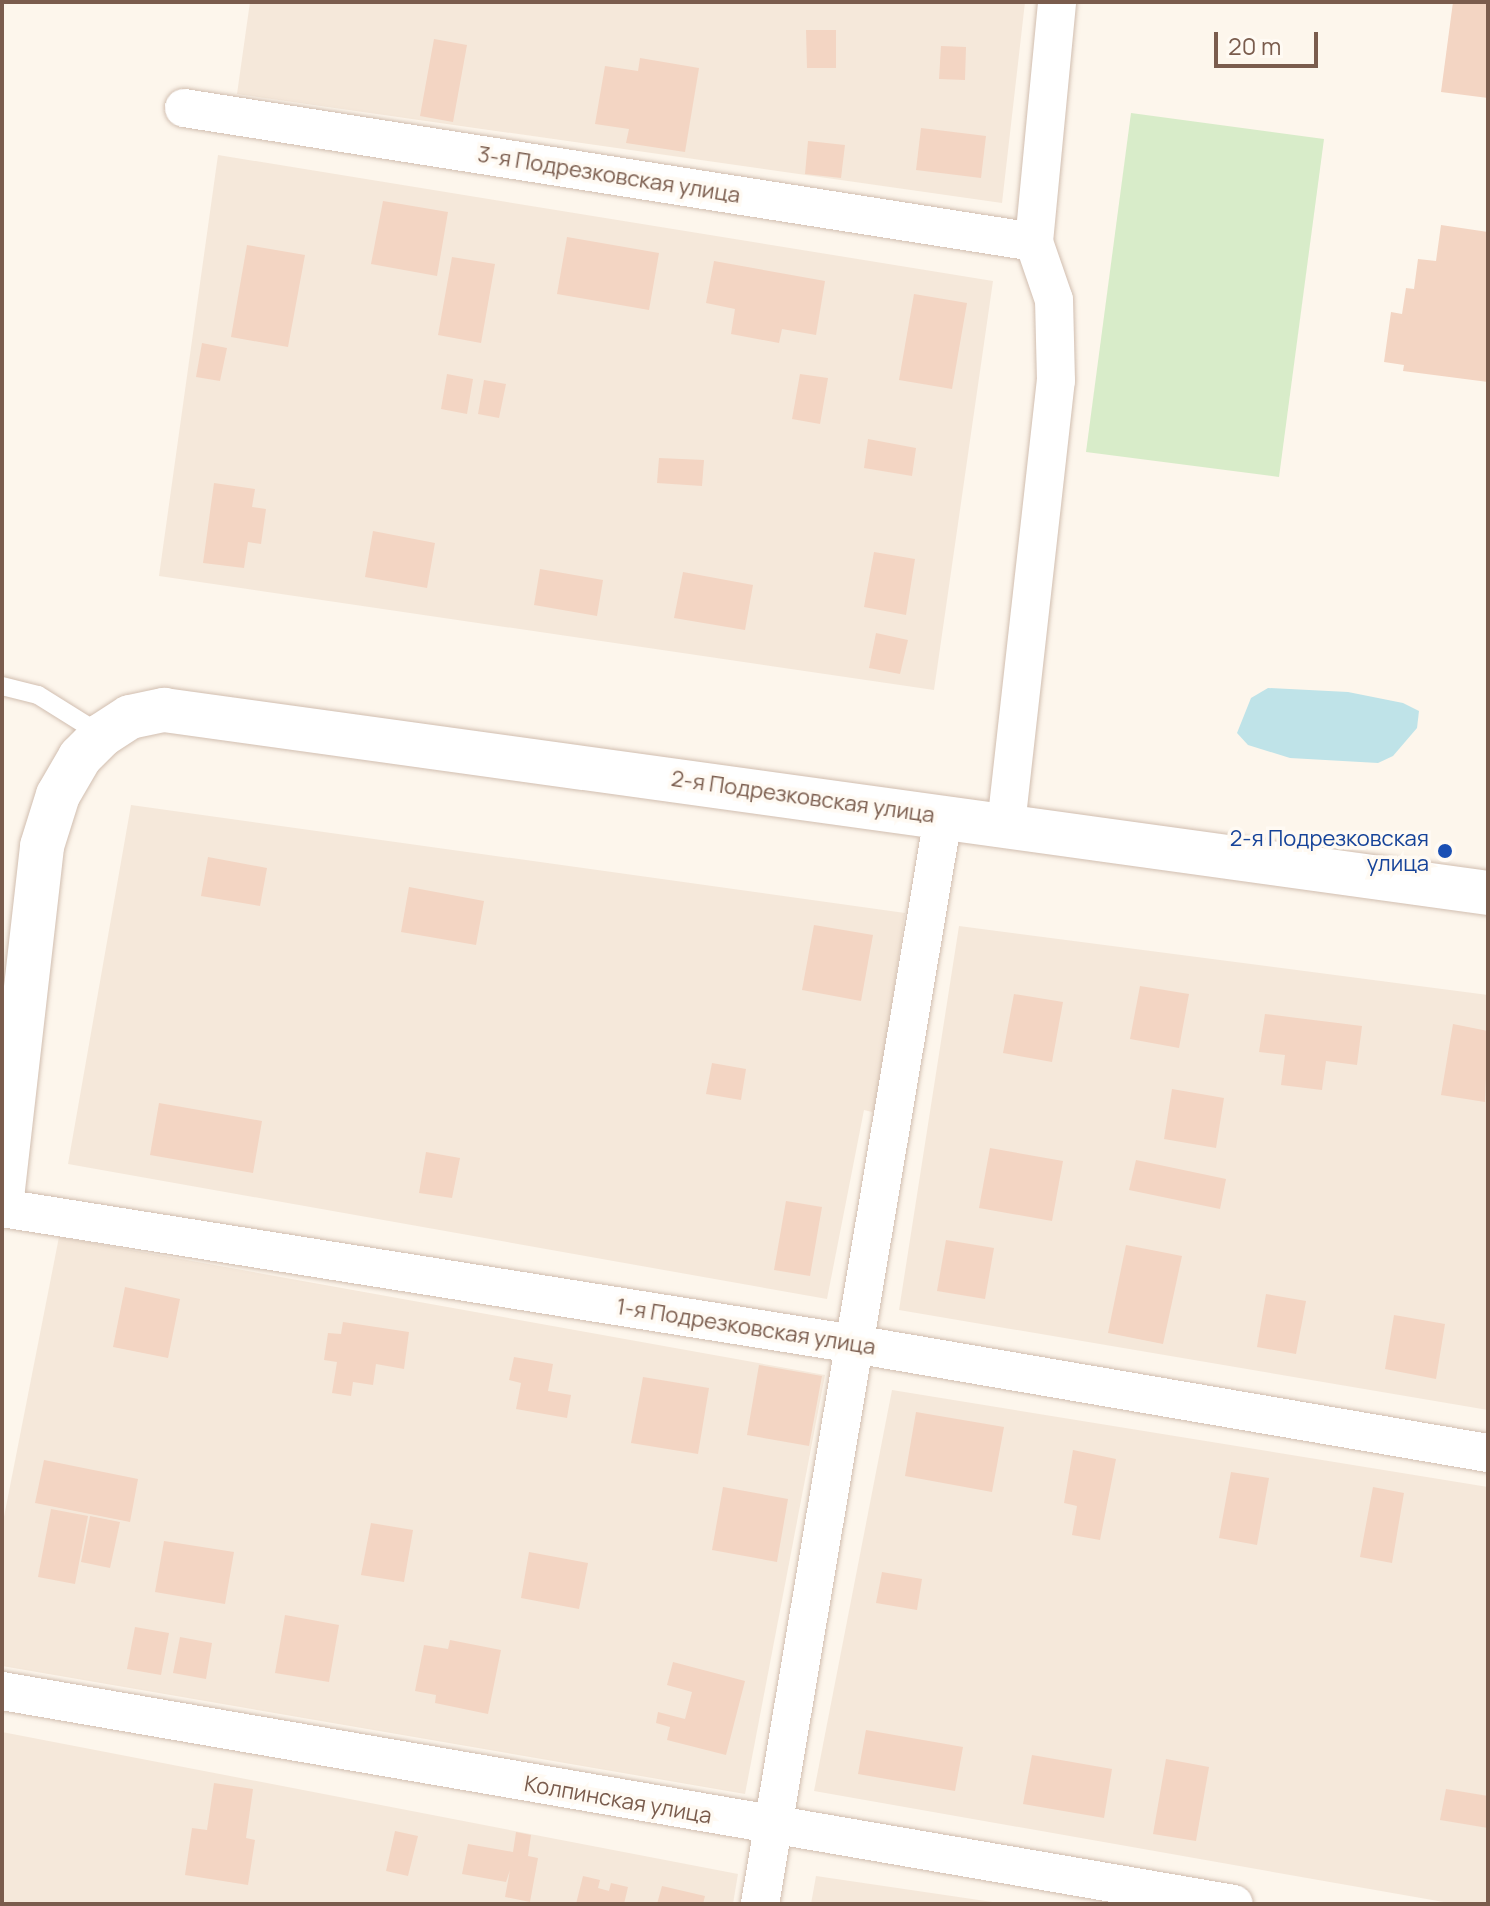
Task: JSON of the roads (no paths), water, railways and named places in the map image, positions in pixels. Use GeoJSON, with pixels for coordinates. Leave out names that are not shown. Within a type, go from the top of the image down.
{"type":"FeatureCollection","features":[{"type":"Feature","properties":{"kind":"street"},"geometry":{"type":"LineString","coordinates":[[1006,825],[1056,381],[1054,300],[1034,242],[1057,2]]}},
{"type":"Feature","properties":{"kind":"street","name":"3-я Подрезковская улица"},"geometry":{"type":"LineString","coordinates":[[184,108],[1034,242]]}},
{"type":"Feature","properties":{"kind":"street","name":"2-я Подрезковская улица"},"geometry":{"type":"LineString","coordinates":[[102,735],[130,717],[164,710],[1488,893]]}},
{"type":"Feature","properties":{"kind":"street"},"geometry":{"type":"LineString","coordinates":[[2,1198],[42,846],[58,795],[80,757],[102,735]]}},
{"type":"Feature","properties":{"kind":"street"},"geometry":{"type":"LineString","coordinates":[[760,1904],[943,817]]}},
{"type":"Feature","properties":{"kind":"street","name":"1-я Подрезковская улица"},"geometry":{"type":"LineString","coordinates":[[2,1208],[854,1344],[1488,1453]]}},
{"type":"Feature","properties":{"kind":"street","name":"Колпинская улица"},"geometry":{"type":"LineString","coordinates":[[2,1691],[1234,1904]]}},
{"type":"Feature","properties":{"kind":"lane"},"geometry":{"type":"LineString","coordinates":[[2,686],[38,695],[102,735]]}},
{"type":"Feature","properties":{"kind":"water"},"geometry":{"type":"Polygon","coordinates":[[[1268,688],[1348,692],[1403,703],[1419,711],[1417,728],[1393,756],[1378,763],[1290,758],[1248,745],[1237,733],[1251,698],[1268,688]]]}},
{"type":"Feature","properties":{"kind":"place","name":"2-я Подрезковская улица"},"geometry":{"type":"Point","coordinates":[1445,851]}}]}
